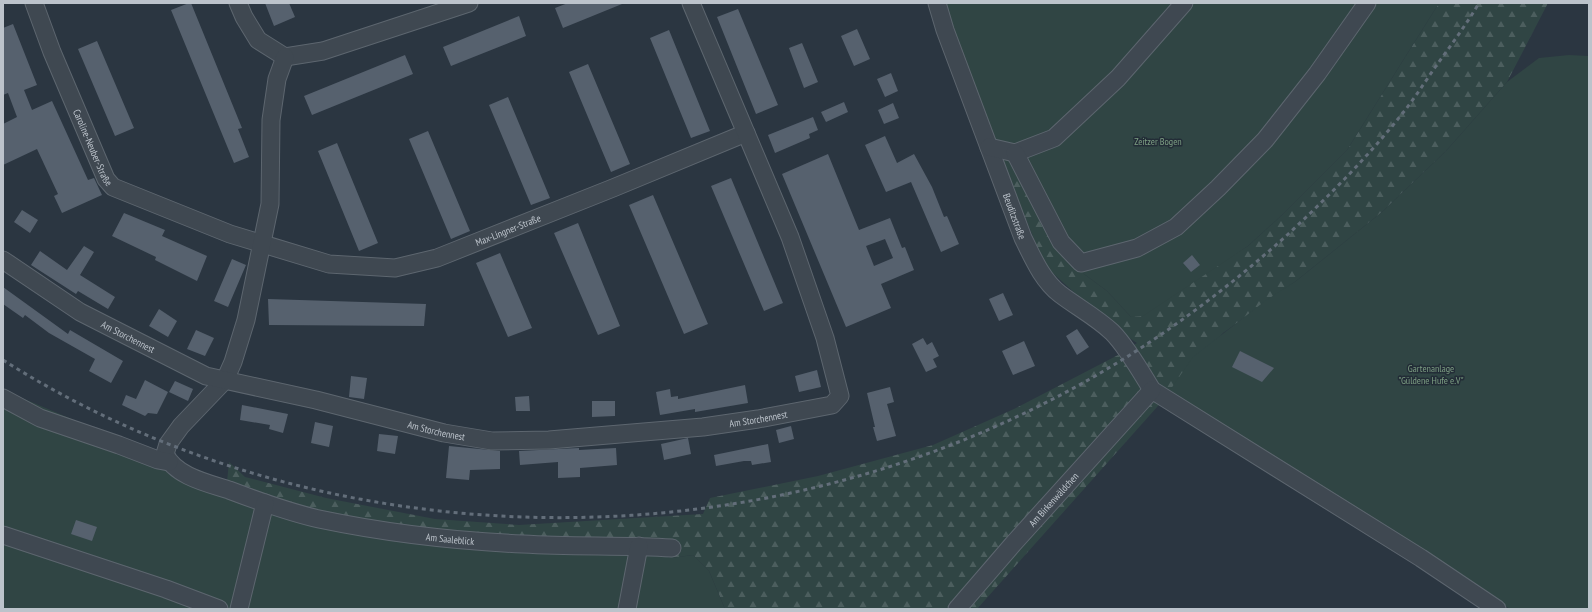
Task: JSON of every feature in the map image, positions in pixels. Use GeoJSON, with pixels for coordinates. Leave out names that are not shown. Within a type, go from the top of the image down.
{"type":"FeatureCollection","features":[{"type":"Feature","properties":{"kind":"street","name":"Caroline-Neuber-Straße"},"geometry":{"type":"LineString","coordinates":[[34,3],[52,52],[103,172],[113,187],[230,234],[262,242]]}},
{"type":"Feature","properties":{"kind":"street"},"geometry":{"type":"LineString","coordinates":[[238,3],[244,17],[258,40],[285,57],[323,51],[469,3]]}},
{"type":"Feature","properties":{"kind":"street"},"geometry":{"type":"LineString","coordinates":[[691,3],[746,133]]}},
{"type":"Feature","properties":{"kind":"street","name":"Beuditzstraße"},"geometry":{"type":"LineString","coordinates":[[937,3],[945,30],[989,147],[1024,238],[1038,269],[1058,293],[1096,319],[1113,333],[1152,390]]}},
{"type":"Feature","properties":{"kind":"street"},"geometry":{"type":"LineString","coordinates":[[1015,153],[1061,242],[1081,263],[1137,248],[1176,226],[1218,188],[1265,140],[1317,74],[1367,3]]}},
{"type":"Feature","properties":{"kind":"street"},"geometry":{"type":"LineString","coordinates":[[989,147],[1015,153],[1054,138],[1118,78],[1180,5]]}},
{"type":"Feature","properties":{"kind":"street"},"geometry":{"type":"LineString","coordinates":[[169,462],[165,454],[173,436],[192,412],[225,380],[233,362],[246,320],[270,204],[271,120],[277,79],[285,57]]}},
{"type":"Feature","properties":{"kind":"street","name":"Max-Lingner-Straße"},"geometry":{"type":"LineString","coordinates":[[262,242],[329,264],[395,268],[443,255],[613,188],[746,133]]}},
{"type":"Feature","properties":{"kind":"street","name":"Am Storchennest"},"geometry":{"type":"LineString","coordinates":[[3,260],[80,312],[206,376],[316,400],[444,433],[492,441],[549,440],[703,427],[758,419],[832,405],[840,396],[825,338],[790,237],[746,133]]}},
{"type":"Feature","properties":{"kind":"street"},"geometry":{"type":"LineString","coordinates":[[1152,390],[1421,558],[1452,581],[1497,609]]}},
{"type":"Feature","properties":{"kind":"street","name":"Am Birkenwäldchen"},"geometry":{"type":"LineString","coordinates":[[957,609],[1013,544],[1152,390]]}},
{"type":"Feature","properties":{"kind":"street","name":"Am Saaleblick"},"geometry":{"type":"LineString","coordinates":[[3,398],[40,418],[158,460],[169,462],[177,469],[202,481],[265,503],[318,518],[430,537],[523,544],[672,548]]}},
{"type":"Feature","properties":{"kind":"street"},"geometry":{"type":"LineString","coordinates":[[239,609],[265,503]]}},
{"type":"Feature","properties":{"kind":"street"},"geometry":{"type":"LineString","coordinates":[[3,534],[166,589],[219,609]]}},
{"type":"Feature","properties":{"kind":"street"},"geometry":{"type":"LineString","coordinates":[[627,609],[639,546]]}},
{"type":"Feature","properties":{"kind":"green space","name":"Zeitzer Bogen"},"geometry":{"type":"Polygon","coordinates":[[[941,3],[1439,3],[1347,150],[1283,214],[1248,246],[1143,316],[1131,317],[1107,291],[1084,274],[1056,244],[1012,157],[1001,158],[941,3]]]}},
{"type":"Feature","properties":{"kind":"green space"},"geometry":{"type":"Polygon","coordinates":[[[1439,3],[1548,3],[1507,82],[1446,151],[1382,212],[1296,281],[1223,333],[977,609],[725,609],[709,571],[693,555],[671,558],[619,539],[443,533],[320,514],[227,482],[229,462],[245,477],[326,498],[435,519],[519,525],[703,514],[710,498],[818,476],[933,445],[1014,409],[1120,354],[1137,343],[1110,325],[1045,266],[1001,158],[1012,157],[1084,274],[1107,291],[1131,317],[1248,246],[1283,214],[1347,150],[1439,3]]]}},
{"type":"Feature","properties":{"kind":"green space","name":"Gartenanlage \"Güldene Hufe e.V\""},"geometry":{"type":"Polygon","coordinates":[[[1569,55],[1589,56],[1589,609],[1510,609],[1166,396],[1193,357],[1265,301],[1296,281],[1382,212],[1446,151],[1507,82],[1539,58],[1569,55]]]}},
{"type":"Feature","properties":{"kind":"green space"},"geometry":{"type":"Polygon","coordinates":[[[3,390],[209,477],[320,514],[443,533],[619,539],[670,558],[693,555],[709,571],[725,609],[3,609],[3,390]]]}},
{"type":"Feature","properties":{"kind":"building"},"geometry":{"type":"Polygon","coordinates":[[[191,3],[242,128],[238,129],[249,157],[234,163],[171,10],[191,3]]]}},
{"type":"Feature","properties":{"kind":"building"},"geometry":{"type":"Polygon","coordinates":[[[265,3],[289,3],[295,17],[274,26],[265,3]]]}},
{"type":"Feature","properties":{"kind":"building"},"geometry":{"type":"Polygon","coordinates":[[[568,3],[622,4],[563,28],[555,8],[568,3]]]}},
{"type":"Feature","properties":{"kind":"building"},"geometry":{"type":"Polygon","coordinates":[[[738,9],[778,105],[756,114],[717,17],[738,9]]]}},
{"type":"Feature","properties":{"kind":"building"},"geometry":{"type":"Polygon","coordinates":[[[519,16],[526,36],[451,66],[443,47],[519,16]]]}},
{"type":"Feature","properties":{"kind":"building"},"geometry":{"type":"Polygon","coordinates":[[[13,24],[37,85],[24,90],[32,110],[52,101],[88,180],[94,178],[102,195],[62,213],[54,196],[58,194],[37,149],[3,165],[3,124],[17,117],[8,93],[3,95],[3,28],[13,24]]]}},
{"type":"Feature","properties":{"kind":"building"},"geometry":{"type":"Polygon","coordinates":[[[857,29],[870,59],[854,66],[841,36],[857,29]]]}},
{"type":"Feature","properties":{"kind":"building"},"geometry":{"type":"Polygon","coordinates":[[[669,30],[710,131],[691,138],[650,38],[669,30]]]}},
{"type":"Feature","properties":{"kind":"building"},"geometry":{"type":"Polygon","coordinates":[[[97,41],[134,128],[115,136],[78,49],[97,41]]]}},
{"type":"Feature","properties":{"kind":"building"},"geometry":{"type":"Polygon","coordinates":[[[802,43],[818,82],[804,88],[789,48],[802,43]]]}},
{"type":"Feature","properties":{"kind":"building"},"geometry":{"type":"Polygon","coordinates":[[[405,55],[413,74],[312,115],[304,96],[405,55]]]}},
{"type":"Feature","properties":{"kind":"building"},"geometry":{"type":"Polygon","coordinates":[[[588,64],[630,164],[611,172],[569,72],[588,64]]]}},
{"type":"Feature","properties":{"kind":"building"},"geometry":{"type":"Polygon","coordinates":[[[891,73],[898,91],[885,97],[877,79],[891,73]]]}},
{"type":"Feature","properties":{"kind":"building"},"geometry":{"type":"Polygon","coordinates":[[[508,97],[550,198],[531,205],[489,105],[508,97]]]}},
{"type":"Feature","properties":{"kind":"building"},"geometry":{"type":"Polygon","coordinates":[[[844,102],[848,112],[826,122],[821,112],[844,102]]]}},
{"type":"Feature","properties":{"kind":"building"},"geometry":{"type":"Polygon","coordinates":[[[893,103],[899,118],[884,124],[878,110],[893,103]]]}},
{"type":"Feature","properties":{"kind":"building"},"geometry":{"type":"Polygon","coordinates":[[[813,117],[818,130],[809,134],[810,138],[775,153],[768,135],[813,117]]]}},
{"type":"Feature","properties":{"kind":"building"},"geometry":{"type":"Polygon","coordinates":[[[428,131],[470,231],[451,239],[409,139],[428,131]]]}},
{"type":"Feature","properties":{"kind":"building"},"geometry":{"type":"Polygon","coordinates":[[[885,136],[897,163],[914,154],[932,187],[944,217],[947,216],[959,244],[941,252],[911,182],[886,192],[865,145],[885,136]]]}},
{"type":"Feature","properties":{"kind":"building"},"geometry":{"type":"Polygon","coordinates":[[[337,143],[378,243],[359,251],[318,151],[337,143]]]}},
{"type":"Feature","properties":{"kind":"building"},"geometry":{"type":"Polygon","coordinates":[[[828,154],[859,230],[890,218],[902,248],[905,247],[914,270],[881,284],[891,308],[846,327],[782,174],[828,154]],[[885,239],[866,246],[874,266],[893,258],[885,239]]]}},
{"type":"Feature","properties":{"kind":"building"},"geometry":{"type":"Polygon","coordinates":[[[731,178],[783,303],[764,311],[711,186],[731,178]]]}},
{"type":"Feature","properties":{"kind":"building"},"geometry":{"type":"Polygon","coordinates":[[[653,195],[708,324],[684,334],[629,205],[653,195]]]}},
{"type":"Feature","properties":{"kind":"building"},"geometry":{"type":"Polygon","coordinates":[[[22,210],[38,220],[30,233],[14,222],[22,210]]]}},
{"type":"Feature","properties":{"kind":"building"},"geometry":{"type":"Polygon","coordinates":[[[124,213],[165,230],[162,236],[207,256],[197,281],[155,260],[156,257],[112,236],[124,213]]]}},
{"type":"Feature","properties":{"kind":"building"},"geometry":{"type":"Polygon","coordinates":[[[578,223],[620,326],[598,335],[554,233],[578,223]]]}},
{"type":"Feature","properties":{"kind":"building"},"geometry":{"type":"Polygon","coordinates":[[[84,246],[94,252],[80,275],[115,297],[108,309],[78,291],[76,294],[31,265],[40,251],[67,270],[84,246]]]}},
{"type":"Feature","properties":{"kind":"building"},"geometry":{"type":"Polygon","coordinates":[[[500,253],[532,328],[508,337],[476,263],[500,253]]]}},
{"type":"Feature","properties":{"kind":"building"},"geometry":{"type":"Polygon","coordinates":[[[1192,255],[1200,265],[1191,272],[1183,263],[1192,255]]]}},
{"type":"Feature","properties":{"kind":"building"},"geometry":{"type":"Polygon","coordinates":[[[232,259],[246,265],[228,307],[214,301],[232,259]]]}},
{"type":"Feature","properties":{"kind":"building"},"geometry":{"type":"Polygon","coordinates":[[[3,287],[68,334],[70,330],[123,361],[111,383],[89,371],[95,359],[49,333],[25,315],[23,318],[3,304],[3,287]]]}},
{"type":"Feature","properties":{"kind":"building"},"geometry":{"type":"Polygon","coordinates":[[[1003,293],[1013,315],[999,321],[989,299],[1003,293]]]}},
{"type":"Feature","properties":{"kind":"building"},"geometry":{"type":"Polygon","coordinates":[[[268,299],[426,304],[424,326],[269,325],[268,299]]]}},
{"type":"Feature","properties":{"kind":"building"},"geometry":{"type":"Polygon","coordinates":[[[159,309],[177,321],[168,337],[149,326],[159,309]]]}},
{"type":"Feature","properties":{"kind":"building"},"geometry":{"type":"Polygon","coordinates":[[[1077,329],[1089,347],[1077,355],[1066,336],[1077,329]]]}},
{"type":"Feature","properties":{"kind":"building"},"geometry":{"type":"Polygon","coordinates":[[[196,330],[214,338],[205,356],[187,349],[196,330]]]}},
{"type":"Feature","properties":{"kind":"building"},"geometry":{"type":"Polygon","coordinates":[[[923,338],[927,345],[932,342],[939,356],[933,359],[937,367],[926,372],[912,344],[923,338]]]}},
{"type":"Feature","properties":{"kind":"building"},"geometry":{"type":"Polygon","coordinates":[[[1024,341],[1035,366],[1013,375],[1002,351],[1024,341]]]}},
{"type":"Feature","properties":{"kind":"building"},"geometry":{"type":"Polygon","coordinates":[[[1240,351],[1274,368],[1262,382],[1232,367],[1240,351]]]}},
{"type":"Feature","properties":{"kind":"building"},"geometry":{"type":"Polygon","coordinates":[[[817,370],[821,387],[799,392],[795,376],[817,370]]]}},
{"type":"Feature","properties":{"kind":"building"},"geometry":{"type":"Polygon","coordinates":[[[351,376],[367,378],[364,399],[349,397],[351,376]]]}},
{"type":"Feature","properties":{"kind":"building"},"geometry":{"type":"Polygon","coordinates":[[[145,380],[168,392],[157,414],[148,413],[145,416],[122,405],[126,395],[136,399],[145,380]]]}},
{"type":"Feature","properties":{"kind":"building"},"geometry":{"type":"Polygon","coordinates":[[[175,381],[193,389],[188,401],[169,392],[175,381]]]}},
{"type":"Feature","properties":{"kind":"building"},"geometry":{"type":"Polygon","coordinates":[[[745,385],[748,403],[695,412],[695,409],[660,415],[656,392],[670,389],[671,397],[678,396],[678,399],[745,385]]]}},
{"type":"Feature","properties":{"kind":"building"},"geometry":{"type":"Polygon","coordinates":[[[890,387],[894,402],[887,404],[896,436],[877,441],[867,393],[890,387]]]}},
{"type":"Feature","properties":{"kind":"building"},"geometry":{"type":"Polygon","coordinates":[[[529,396],[530,411],[516,411],[515,397],[529,396]]]}},
{"type":"Feature","properties":{"kind":"building"},"geometry":{"type":"Polygon","coordinates":[[[592,401],[615,401],[615,416],[592,417],[592,401]]]}},
{"type":"Feature","properties":{"kind":"building"},"geometry":{"type":"Polygon","coordinates":[[[242,405],[288,414],[283,433],[269,429],[270,425],[240,420],[242,405]]]}},
{"type":"Feature","properties":{"kind":"building"},"geometry":{"type":"Polygon","coordinates":[[[315,422],[333,426],[329,447],[311,443],[315,422]]]}},
{"type":"Feature","properties":{"kind":"building"},"geometry":{"type":"Polygon","coordinates":[[[791,426],[794,439],[779,443],[776,430],[791,426]]]}},
{"type":"Feature","properties":{"kind":"building"},"geometry":{"type":"Polygon","coordinates":[[[379,434],[398,436],[395,454],[377,451],[379,434]]]}},
{"type":"Feature","properties":{"kind":"building"},"geometry":{"type":"Polygon","coordinates":[[[688,438],[691,454],[664,460],[661,444],[688,438]]]}},
{"type":"Feature","properties":{"kind":"building"},"geometry":{"type":"Polygon","coordinates":[[[768,444],[771,462],[752,465],[751,461],[744,461],[716,466],[714,455],[768,444]]]}},
{"type":"Feature","properties":{"kind":"building"},"geometry":{"type":"Polygon","coordinates":[[[449,446],[500,451],[500,469],[470,470],[469,480],[446,478],[449,446]]]}},
{"type":"Feature","properties":{"kind":"building"},"geometry":{"type":"Polygon","coordinates":[[[579,448],[579,450],[616,448],[617,465],[580,468],[580,477],[558,478],[558,462],[520,465],[519,451],[579,448]]]}},
{"type":"Feature","properties":{"kind":"building"},"geometry":{"type":"Polygon","coordinates":[[[76,520],[97,527],[92,541],[71,534],[76,520]]]}},
{"type":"Feature","properties":{"kind":"railway"},"geometry":{"type":"LineString","coordinates":[[3,360],[123,425],[250,472],[381,503],[516,517],[651,514],[785,494],[916,458],[1041,405],[1074,388],[1138,350],[1199,308],[1285,237],[1346,178],[1389,130],[1406,108],[1464,27],[1479,3]]}}]}
